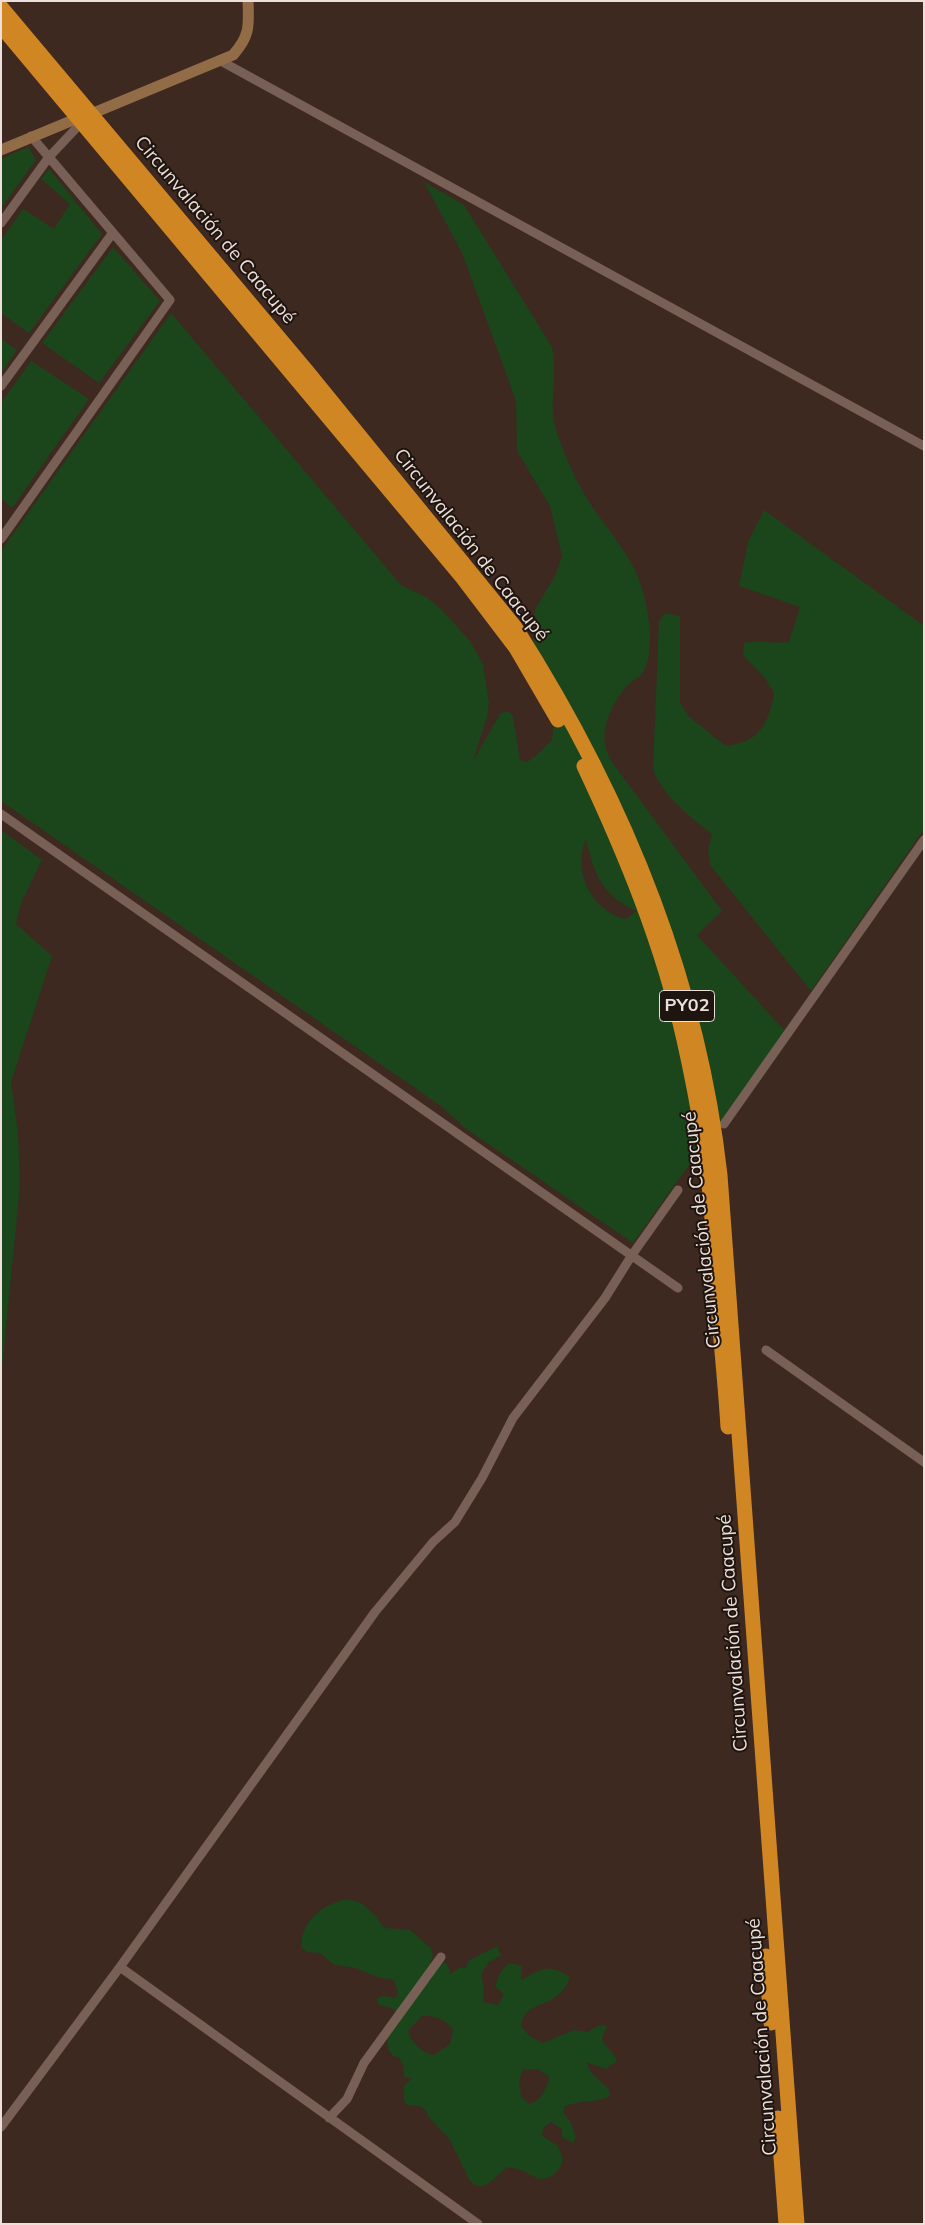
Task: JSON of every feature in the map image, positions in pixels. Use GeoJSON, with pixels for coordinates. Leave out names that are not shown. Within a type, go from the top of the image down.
{"type":"FeatureCollection","features":[{"type":"Feature","properties":{"kind":"highway","name":"Circunvalación de Caacupé"},"geometry":{"type":"LineString","coordinates":[[1,7],[84,118],[456,570],[516,648],[582,762],[602,804],[625,858],[667,975],[684,1039],[701,1129],[712,1218],[786,2224]]}},
{"type":"Feature","properties":{"kind":"highway","name":"Circunvalación de Caacupé"},"geometry":{"type":"LineString","coordinates":[[1,26],[306,370],[515,626],[543,671],[608,792],[660,916],[693,1027],[711,1109],[719,1166],[797,2224]]}},
{"type":"Feature","properties":{"kind":"street"},"geometry":{"type":"LineString","coordinates":[[1,150],[30,136],[84,118],[233,55],[244,43],[248,32],[248,1]]}},
{"type":"Feature","properties":{"kind":"street"},"geometry":{"type":"LineString","coordinates":[[219,60],[924,446]]}},
{"type":"Feature","properties":{"kind":"street"},"geometry":{"type":"LineString","coordinates":[[1,223],[49,157],[84,118]]}},
{"type":"Feature","properties":{"kind":"street"},"geometry":{"type":"LineString","coordinates":[[1,539],[170,300],[30,136]]}},
{"type":"Feature","properties":{"kind":"street"},"geometry":{"type":"LineString","coordinates":[[1,386],[112,234]]}},
{"type":"Feature","properties":{"kind":"street"},"geometry":{"type":"LineString","coordinates":[[1,814],[678,1288]]}},
{"type":"Feature","properties":{"kind":"street"},"geometry":{"type":"LineString","coordinates":[[724,1124],[924,840]]}},
{"type":"Feature","properties":{"kind":"street"},"geometry":{"type":"LineString","coordinates":[[1,2127],[120,1967],[375,1612],[466,1508],[513,1418],[605,1298],[632,1255],[678,1190]]}},
{"type":"Feature","properties":{"kind":"street"},"geometry":{"type":"LineString","coordinates":[[766,1350],[924,1462]]}},
{"type":"Feature","properties":{"kind":"street"},"geometry":{"type":"LineString","coordinates":[[330,2118],[347,2099],[364,2063],[441,1957]]}},
{"type":"Feature","properties":{"kind":"street"},"geometry":{"type":"LineString","coordinates":[[120,1967],[478,2224]]}},
{"type":"Feature","properties":{"kind":"green space"},"geometry":{"type":"Polygon","coordinates":[[[28,147],[36,160],[1,208],[1,159],[28,147]]]}},
{"type":"Feature","properties":{"kind":"green space"},"geometry":{"type":"Polygon","coordinates":[[[49,169],[102,234],[29,333],[1,313],[1,240],[23,209],[54,229],[70,204],[41,179],[49,169]]]}},
{"type":"Feature","properties":{"kind":"green space"},"geometry":{"type":"Polygon","coordinates":[[[424,182],[464,205],[552,347],[554,358],[553,412],[557,433],[583,491],[623,549],[642,587],[650,628],[649,656],[642,674],[631,682],[620,695],[607,720],[604,736],[609,756],[722,911],[697,935],[785,1031],[633,1243],[465,1128],[441,1106],[1,801],[1,551],[171,313],[401,585],[426,597],[441,609],[470,641],[483,664],[489,703],[487,717],[473,761],[500,714],[507,711],[513,716],[520,760],[527,762],[552,740],[555,707],[533,659],[535,609],[555,576],[562,556],[550,506],[517,451],[516,402],[462,253],[424,182]],[[586,839],[582,851],[581,864],[588,888],[603,907],[625,919],[637,911],[615,899],[601,882],[592,863],[586,839]]]}},
{"type":"Feature","properties":{"kind":"green space"},"geometry":{"type":"Polygon","coordinates":[[[113,247],[160,301],[99,383],[42,343],[113,247]]]}},
{"type":"Feature","properties":{"kind":"green space"},"geometry":{"type":"Polygon","coordinates":[[[1,339],[17,350],[1,373],[1,339]]]}},
{"type":"Feature","properties":{"kind":"green space"},"geometry":{"type":"Polygon","coordinates":[[[31,361],[89,399],[12,508],[1,499],[1,403],[31,361]]]}},
{"type":"Feature","properties":{"kind":"green space"},"geometry":{"type":"Polygon","coordinates":[[[764,510],[924,626],[924,829],[811,991],[710,865],[708,849],[712,834],[670,797],[663,789],[653,770],[659,621],[665,613],[680,616],[680,702],[688,716],[726,746],[737,744],[754,736],[760,730],[769,714],[774,693],[765,678],[743,655],[744,643],[789,642],[800,607],[739,586],[748,542],[764,510]]]}},
{"type":"Feature","properties":{"kind":"green space"},"geometry":{"type":"Polygon","coordinates":[[[1,830],[42,860],[21,903],[16,924],[52,956],[11,1082],[18,1133],[20,1186],[1,1378],[1,830]]]}},
{"type":"Feature","properties":{"kind":"green space"},"geometry":{"type":"Polygon","coordinates":[[[347,1899],[361,1903],[386,1928],[410,1930],[431,1948],[433,1955],[422,1986],[432,1979],[429,1973],[440,1964],[446,1963],[450,1969],[449,1975],[459,1968],[466,1968],[468,1961],[497,1946],[501,1955],[488,1963],[481,1974],[484,1988],[483,2002],[498,2005],[504,1994],[495,1986],[500,1973],[509,1963],[522,1966],[521,1980],[545,1969],[556,1970],[570,1977],[565,1988],[558,1995],[528,2012],[523,2018],[521,2027],[531,2037],[543,2043],[574,2030],[588,2032],[599,2025],[607,2026],[602,2039],[617,2061],[606,2069],[586,2062],[592,2074],[609,2089],[610,2096],[600,2100],[565,2106],[563,2112],[571,2123],[576,2137],[573,2143],[562,2137],[562,2129],[551,2122],[545,2126],[541,2135],[558,2146],[563,2159],[555,2174],[539,2179],[521,2170],[508,2167],[490,2183],[480,2186],[475,2185],[470,2181],[450,2140],[428,2116],[426,2110],[420,2106],[407,2105],[404,2100],[404,2086],[412,2078],[404,2077],[403,2064],[399,2058],[391,2053],[388,2045],[389,2025],[399,2016],[392,2008],[379,2005],[377,1999],[382,1996],[396,1998],[398,1991],[393,1979],[380,1978],[356,1968],[335,1965],[320,1953],[307,1952],[301,1948],[302,1938],[309,1922],[321,1910],[347,1899]],[[422,2016],[408,2031],[409,2035],[418,2046],[434,2055],[450,2044],[453,2030],[440,2019],[422,2016]],[[537,2069],[523,2070],[519,2080],[521,2097],[529,2104],[540,2097],[550,2077],[537,2069]]]}}]}
